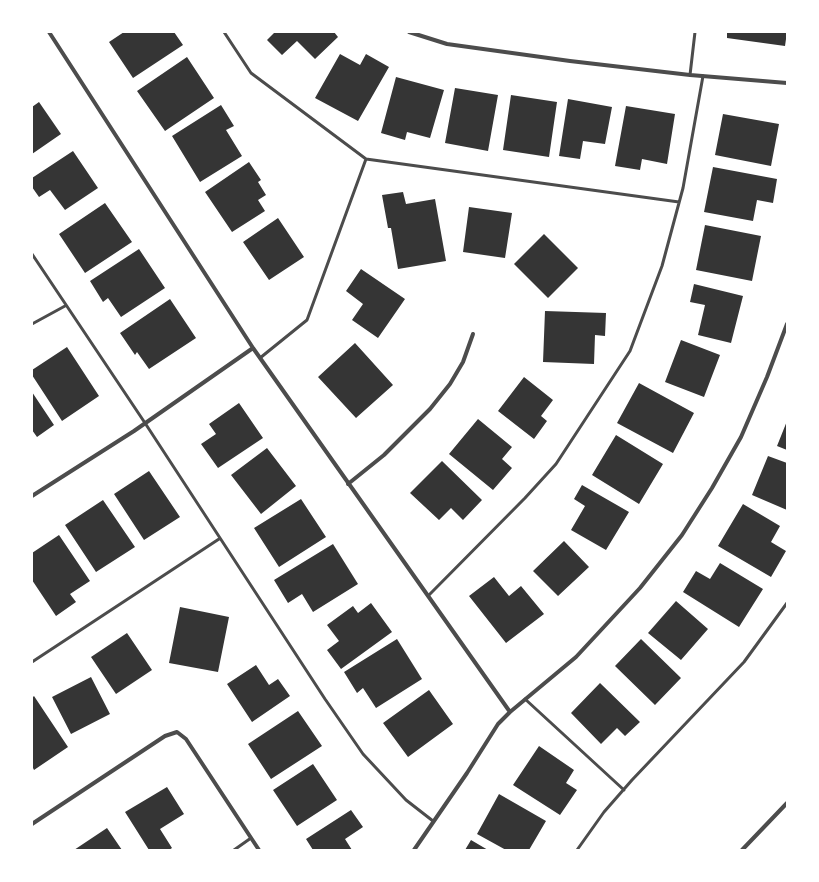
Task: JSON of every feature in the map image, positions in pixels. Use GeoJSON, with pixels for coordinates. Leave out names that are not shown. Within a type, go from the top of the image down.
{"type":"FeatureCollection","features":[{"type":"Feature","properties":{"kind":"street"},"geometry":{"type":"LineString","coordinates":[[49,32],[253,348],[510,712]]}},
{"type":"Feature","properties":{"kind":"street"},"geometry":{"type":"LineString","coordinates":[[409,32],[447,44],[570,61],[690,75],[787,83]]}},
{"type":"Feature","properties":{"kind":"street"},"geometry":{"type":"LineString","coordinates":[[414,850],[467,773],[498,724],[525,698],[576,657],[640,588],[682,535],[712,488],[741,437],[767,377],[787,324]]}},
{"type":"Feature","properties":{"kind":"street"},"geometry":{"type":"LineString","coordinates":[[348,484],[384,455],[430,409],[450,384],[463,362],[473,334]]}},
{"type":"Feature","properties":{"kind":"street"},"geometry":{"type":"LineString","coordinates":[[32,496],[145,423],[253,348]]}},
{"type":"Feature","properties":{"kind":"street"},"geometry":{"type":"LineString","coordinates":[[32,824],[165,736],[177,732],[186,739],[259,850]]}},
{"type":"Feature","properties":{"kind":"street"},"geometry":{"type":"LineString","coordinates":[[742,850],[787,803]]}},
{"type":"Feature","properties":{"kind":"lane"},"geometry":{"type":"LineString","coordinates":[[224,32],[251,73],[366,160],[679,202]]}},
{"type":"Feature","properties":{"kind":"lane"},"geometry":{"type":"LineString","coordinates":[[690,75],[695,32]]}},
{"type":"Feature","properties":{"kind":"lane"},"geometry":{"type":"LineString","coordinates":[[428,596],[526,498],[556,464],[630,351],[662,266],[683,188],[703,76]]}},
{"type":"Feature","properties":{"kind":"lane"},"geometry":{"type":"LineString","coordinates":[[260,358],[307,320],[366,160]]}},
{"type":"Feature","properties":{"kind":"lane"},"geometry":{"type":"LineString","coordinates":[[32,254],[363,754],[406,800],[433,822]]}},
{"type":"Feature","properties":{"kind":"lane"},"geometry":{"type":"LineString","coordinates":[[32,324],[66,306]]}},
{"type":"Feature","properties":{"kind":"lane"},"geometry":{"type":"LineString","coordinates":[[32,662],[220,539]]}},
{"type":"Feature","properties":{"kind":"lane"},"geometry":{"type":"LineString","coordinates":[[576,850],[604,812],[744,662],[787,603]]}},
{"type":"Feature","properties":{"kind":"lane"},"geometry":{"type":"LineString","coordinates":[[525,698],[624,790]]}},
{"type":"Feature","properties":{"kind":"lane"},"geometry":{"type":"LineString","coordinates":[[234,850],[251,838]]}},
{"type":"Feature","properties":{"kind":"building"},"geometry":{"type":"Polygon","coordinates":[[[124,32],[174,32],[183,45],[133,78],[109,42],[124,32]]]}},
{"type":"Feature","properties":{"kind":"building"},"geometry":{"type":"Polygon","coordinates":[[[275,32],[334,32],[338,37],[315,59],[297,41],[282,55],[267,40],[275,32]]]}},
{"type":"Feature","properties":{"kind":"building"},"geometry":{"type":"Polygon","coordinates":[[[727,32],[787,32],[785,46],[727,38],[727,32]]]}},
{"type":"Feature","properties":{"kind":"building"},"geometry":{"type":"Polygon","coordinates":[[[340,54],[360,65],[366,54],[389,67],[358,121],[315,98],[340,54]]]}},
{"type":"Feature","properties":{"kind":"building"},"geometry":{"type":"Polygon","coordinates":[[[187,57],[214,98],[165,131],[137,91],[187,57]]]}},
{"type":"Feature","properties":{"kind":"building"},"geometry":{"type":"Polygon","coordinates":[[[396,77],[444,90],[430,138],[407,132],[405,140],[381,133],[396,77]]]}},
{"type":"Feature","properties":{"kind":"building"},"geometry":{"type":"Polygon","coordinates":[[[455,88],[498,95],[488,151],[445,143],[455,88]]]}},
{"type":"Feature","properties":{"kind":"building"},"geometry":{"type":"Polygon","coordinates":[[[511,95],[557,102],[549,157],[503,150],[511,95]]]}},
{"type":"Feature","properties":{"kind":"building"},"geometry":{"type":"Polygon","coordinates":[[[568,99],[612,107],[605,144],[583,141],[580,159],[559,156],[568,99]]]}},
{"type":"Feature","properties":{"kind":"building"},"geometry":{"type":"Polygon","coordinates":[[[39,102],[61,134],[32,154],[32,107],[39,102]]]}},
{"type":"Feature","properties":{"kind":"building"},"geometry":{"type":"Polygon","coordinates":[[[221,105],[234,126],[226,130],[242,156],[200,182],[172,136],[221,105]]]}},
{"type":"Feature","properties":{"kind":"building"},"geometry":{"type":"Polygon","coordinates":[[[626,106],[675,114],[667,164],[642,159],[640,170],[615,166],[626,106]]]}},
{"type":"Feature","properties":{"kind":"building"},"geometry":{"type":"Polygon","coordinates":[[[723,114],[779,124],[771,166],[715,155],[723,114]]]}},
{"type":"Feature","properties":{"kind":"building"},"geometry":{"type":"Polygon","coordinates":[[[73,151],[98,188],[65,210],[50,190],[39,197],[32,187],[32,178],[73,151]]]}},
{"type":"Feature","properties":{"kind":"building"},"geometry":{"type":"Polygon","coordinates":[[[249,162],[261,180],[258,182],[266,195],[258,200],[265,211],[232,232],[205,192],[249,162]]]}},
{"type":"Feature","properties":{"kind":"building"},"geometry":{"type":"Polygon","coordinates":[[[713,167],[777,179],[773,203],[757,200],[753,221],[704,212],[713,167]]]}},
{"type":"Feature","properties":{"kind":"building"},"geometry":{"type":"Polygon","coordinates":[[[403,192],[406,204],[435,199],[446,261],[398,269],[391,228],[388,228],[382,195],[403,192]]]}},
{"type":"Feature","properties":{"kind":"building"},"geometry":{"type":"Polygon","coordinates":[[[105,203],[132,242],[85,273],[59,234],[105,203]]]}},
{"type":"Feature","properties":{"kind":"building"},"geometry":{"type":"Polygon","coordinates":[[[469,207],[512,213],[505,258],[463,252],[469,207]]]}},
{"type":"Feature","properties":{"kind":"building"},"geometry":{"type":"Polygon","coordinates":[[[278,218],[304,257],[269,280],[243,242],[278,218]]]}},
{"type":"Feature","properties":{"kind":"building"},"geometry":{"type":"Polygon","coordinates":[[[705,225],[761,236],[752,281],[696,270],[705,225]]]}},
{"type":"Feature","properties":{"kind":"building"},"geometry":{"type":"Polygon","coordinates":[[[544,234],[578,268],[548,298],[514,264],[544,234]]]}},
{"type":"Feature","properties":{"kind":"building"},"geometry":{"type":"Polygon","coordinates":[[[139,249],[165,288],[121,317],[108,298],[103,302],[90,281],[139,249]]]}},
{"type":"Feature","properties":{"kind":"building"},"geometry":{"type":"Polygon","coordinates":[[[361,269],[405,299],[378,338],[352,320],[363,304],[346,291],[361,269]]]}},
{"type":"Feature","properties":{"kind":"building"},"geometry":{"type":"Polygon","coordinates":[[[694,284],[743,296],[731,343],[698,335],[705,305],[690,302],[694,284]]]}},
{"type":"Feature","properties":{"kind":"building"},"geometry":{"type":"Polygon","coordinates":[[[170,299],[196,338],[149,369],[137,352],[135,355],[120,333],[170,299]]]}},
{"type":"Feature","properties":{"kind":"building"},"geometry":{"type":"Polygon","coordinates":[[[545,311],[606,313],[605,336],[595,335],[594,364],[543,362],[545,311]]]}},
{"type":"Feature","properties":{"kind":"building"},"geometry":{"type":"Polygon","coordinates":[[[681,340],[720,355],[704,397],[665,382],[681,340]]]}},
{"type":"Feature","properties":{"kind":"building"},"geometry":{"type":"Polygon","coordinates":[[[355,343],[393,385],[356,418],[318,377],[355,343]]]}},
{"type":"Feature","properties":{"kind":"building"},"geometry":{"type":"Polygon","coordinates":[[[67,347],[99,396],[62,421],[32,375],[32,370],[67,347]]]}},
{"type":"Feature","properties":{"kind":"building"},"geometry":{"type":"Polygon","coordinates":[[[524,377],[553,400],[541,416],[547,421],[534,439],[498,411],[524,377]]]}},
{"type":"Feature","properties":{"kind":"building"},"geometry":{"type":"Polygon","coordinates":[[[639,383],[694,413],[673,453],[617,423],[639,383]]]}},
{"type":"Feature","properties":{"kind":"building"},"geometry":{"type":"Polygon","coordinates":[[[32,392],[54,425],[37,437],[32,430],[32,392]]]}},
{"type":"Feature","properties":{"kind":"building"},"geometry":{"type":"Polygon","coordinates":[[[239,403],[263,438],[218,468],[201,444],[216,434],[209,424],[239,403]]]}},
{"type":"Feature","properties":{"kind":"building"},"geometry":{"type":"Polygon","coordinates":[[[478,419],[512,447],[502,459],[512,468],[493,490],[449,454],[478,419]]]}},
{"type":"Feature","properties":{"kind":"building"},"geometry":{"type":"Polygon","coordinates":[[[787,421],[787,450],[777,446],[787,421]]]}},
{"type":"Feature","properties":{"kind":"building"},"geometry":{"type":"Polygon","coordinates":[[[616,435],[663,464],[639,504],[592,475],[616,435]]]}},
{"type":"Feature","properties":{"kind":"building"},"geometry":{"type":"Polygon","coordinates":[[[267,448],[296,486],[261,514],[231,475],[267,448]]]}},
{"type":"Feature","properties":{"kind":"building"},"geometry":{"type":"Polygon","coordinates":[[[768,456],[787,463],[787,510],[752,495],[768,456]]]}},
{"type":"Feature","properties":{"kind":"building"},"geometry":{"type":"Polygon","coordinates":[[[442,461],[482,500],[463,520],[451,508],[439,520],[410,493],[442,461]]]}},
{"type":"Feature","properties":{"kind":"building"},"geometry":{"type":"Polygon","coordinates":[[[149,471],[180,517],[144,540],[114,494],[149,471]]]}},
{"type":"Feature","properties":{"kind":"building"},"geometry":{"type":"Polygon","coordinates":[[[582,485],[629,512],[606,550],[571,530],[585,506],[574,499],[582,485]]]}},
{"type":"Feature","properties":{"kind":"building"},"geometry":{"type":"Polygon","coordinates":[[[301,499],[326,537],[279,567],[254,528],[301,499]]]}},
{"type":"Feature","properties":{"kind":"building"},"geometry":{"type":"Polygon","coordinates":[[[103,500],[135,547],[96,572],[65,525],[103,500]]]}},
{"type":"Feature","properties":{"kind":"building"},"geometry":{"type":"Polygon","coordinates":[[[743,504],[780,526],[771,542],[786,551],[771,577],[718,546],[743,504]]]}},
{"type":"Feature","properties":{"kind":"building"},"geometry":{"type":"Polygon","coordinates":[[[59,535],[90,581],[70,594],[76,602],[56,616],[32,580],[32,553],[59,535]]]}},
{"type":"Feature","properties":{"kind":"building"},"geometry":{"type":"Polygon","coordinates":[[[564,541],[589,567],[558,596],[533,571],[564,541]]]}},
{"type":"Feature","properties":{"kind":"building"},"geometry":{"type":"Polygon","coordinates":[[[333,544],[358,584],[313,612],[302,594],[288,603],[274,580],[333,544]]]}},
{"type":"Feature","properties":{"kind":"building"},"geometry":{"type":"Polygon","coordinates":[[[720,563],[763,589],[739,627],[683,592],[696,571],[710,579],[720,563]]]}},
{"type":"Feature","properties":{"kind":"building"},"geometry":{"type":"Polygon","coordinates":[[[494,577],[509,596],[521,586],[544,614],[506,643],[469,596],[494,577]]]}},
{"type":"Feature","properties":{"kind":"building"},"geometry":{"type":"Polygon","coordinates":[[[676,601],[708,629],[681,660],[648,633],[676,601]]]}},
{"type":"Feature","properties":{"kind":"building"},"geometry":{"type":"Polygon","coordinates":[[[371,603],[392,632],[341,669],[327,650],[339,641],[327,625],[353,606],[358,613],[371,603]]]}},
{"type":"Feature","properties":{"kind":"building"},"geometry":{"type":"Polygon","coordinates":[[[180,607],[229,617],[218,672],[169,663],[180,607]]]}},
{"type":"Feature","properties":{"kind":"building"},"geometry":{"type":"Polygon","coordinates":[[[127,633],[152,670],[116,694],[91,657],[127,633]]]}},
{"type":"Feature","properties":{"kind":"building"},"geometry":{"type":"Polygon","coordinates":[[[397,639],[422,679],[376,708],[363,688],[357,693],[344,672],[397,639]]]}},
{"type":"Feature","properties":{"kind":"building"},"geometry":{"type":"Polygon","coordinates":[[[641,639],[681,678],[655,705],[615,666],[641,639]]]}},
{"type":"Feature","properties":{"kind":"building"},"geometry":{"type":"Polygon","coordinates":[[[256,665],[269,685],[278,679],[290,696],[252,722],[227,684],[256,665]]]}},
{"type":"Feature","properties":{"kind":"building"},"geometry":{"type":"Polygon","coordinates":[[[91,677],[110,714],[71,734],[52,697],[91,677]]]}},
{"type":"Feature","properties":{"kind":"building"},"geometry":{"type":"Polygon","coordinates":[[[600,683],[640,722],[625,736],[617,728],[601,744],[571,713],[600,683]]]}},
{"type":"Feature","properties":{"kind":"building"},"geometry":{"type":"Polygon","coordinates":[[[429,690],[453,724],[408,757],[383,723],[429,690]]]}},
{"type":"Feature","properties":{"kind":"building"},"geometry":{"type":"Polygon","coordinates":[[[34,696],[68,747],[34,770],[32,766],[32,698],[34,696]]]}},
{"type":"Feature","properties":{"kind":"building"},"geometry":{"type":"Polygon","coordinates":[[[298,711],[322,746],[271,779],[248,744],[298,711]]]}},
{"type":"Feature","properties":{"kind":"building"},"geometry":{"type":"Polygon","coordinates":[[[539,746],[574,770],[566,783],[577,790],[560,815],[513,785],[539,746]]]}},
{"type":"Feature","properties":{"kind":"building"},"geometry":{"type":"Polygon","coordinates":[[[313,764],[337,800],[297,826],[273,790],[313,764]]]}},
{"type":"Feature","properties":{"kind":"building"},"geometry":{"type":"Polygon","coordinates":[[[167,787],[184,814],[160,829],[172,848],[169,850],[149,850],[125,812],[167,787]]]}},
{"type":"Feature","properties":{"kind":"building"},"geometry":{"type":"Polygon","coordinates":[[[499,794],[546,821],[529,850],[506,850],[477,834],[499,794]]]}},
{"type":"Feature","properties":{"kind":"building"},"geometry":{"type":"Polygon","coordinates":[[[351,810],[363,827],[345,839],[352,850],[313,850],[306,839],[351,810]]]}},
{"type":"Feature","properties":{"kind":"building"},"geometry":{"type":"Polygon","coordinates":[[[107,828],[122,850],[74,850],[107,828]]]}},
{"type":"Feature","properties":{"kind":"building"},"geometry":{"type":"Polygon","coordinates":[[[471,840],[488,850],[465,850],[471,840]]]}}]}
